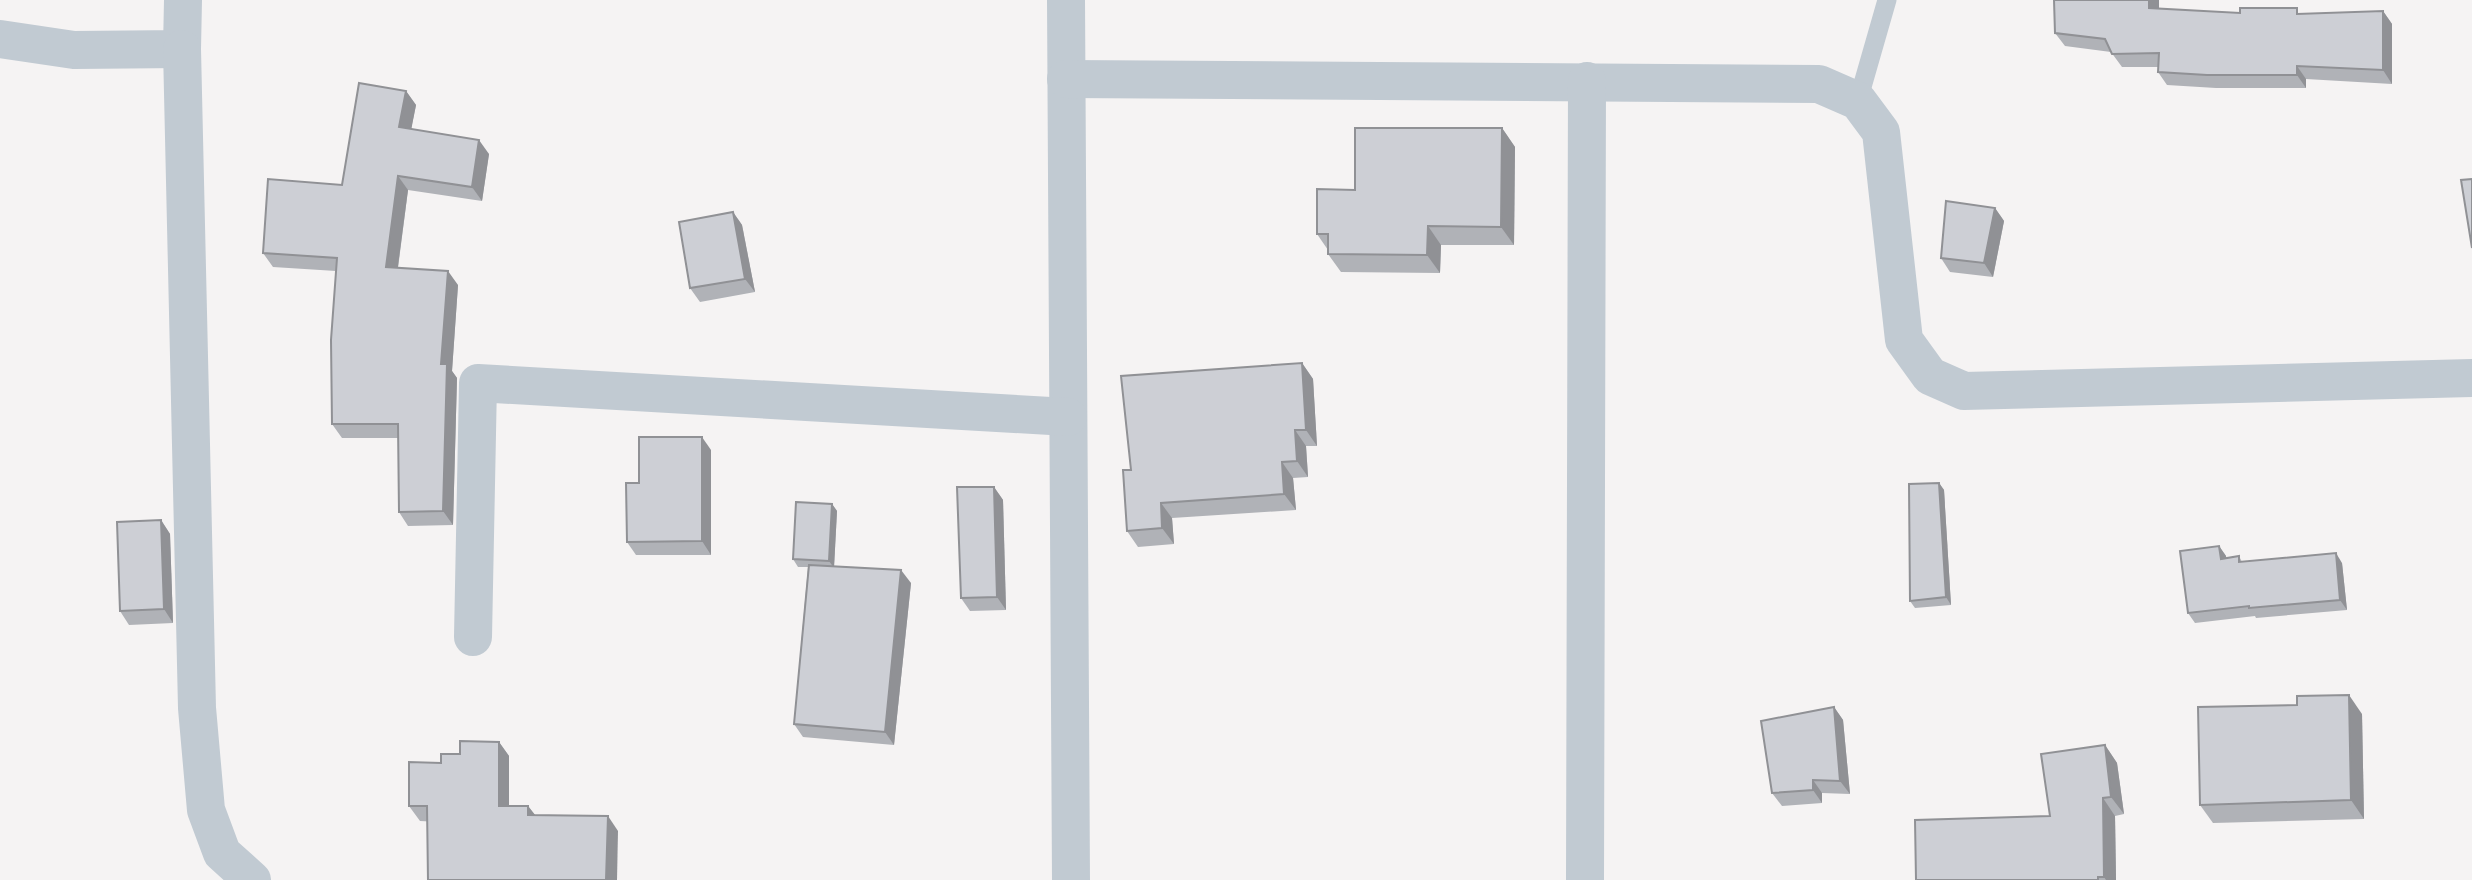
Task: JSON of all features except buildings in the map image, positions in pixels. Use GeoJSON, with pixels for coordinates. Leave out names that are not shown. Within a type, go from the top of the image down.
{"type":"FeatureCollection","features":[{"type":"Feature","properties":{"kind":"street"},"geometry":{"type":"LineString","coordinates":[[183,0],[197,708],[205,810],[222,853],[251,880]]}},
{"type":"Feature","properties":{"kind":"street"},"geometry":{"type":"LineString","coordinates":[[1066,0],[1071,880]]}},
{"type":"Feature","properties":{"kind":"street"},"geometry":{"type":"LineString","coordinates":[[0,39],[74,50],[182,49]]}},
{"type":"Feature","properties":{"kind":"street"},"geometry":{"type":"LineString","coordinates":[[1066,79],[1819,84],[1858,101],[1881,131],[1904,340],[1930,376],[1964,391],[2472,378]]}},
{"type":"Feature","properties":{"kind":"street"},"geometry":{"type":"LineString","coordinates":[[1585,880],[1587,81]]}},
{"type":"Feature","properties":{"kind":"street"},"geometry":{"type":"LineString","coordinates":[[473,637],[478,383],[1068,417]]}},
{"type":"Feature","properties":{"kind":"lane"},"geometry":{"type":"LineString","coordinates":[[1858,101],[1887,0]]}}]}
